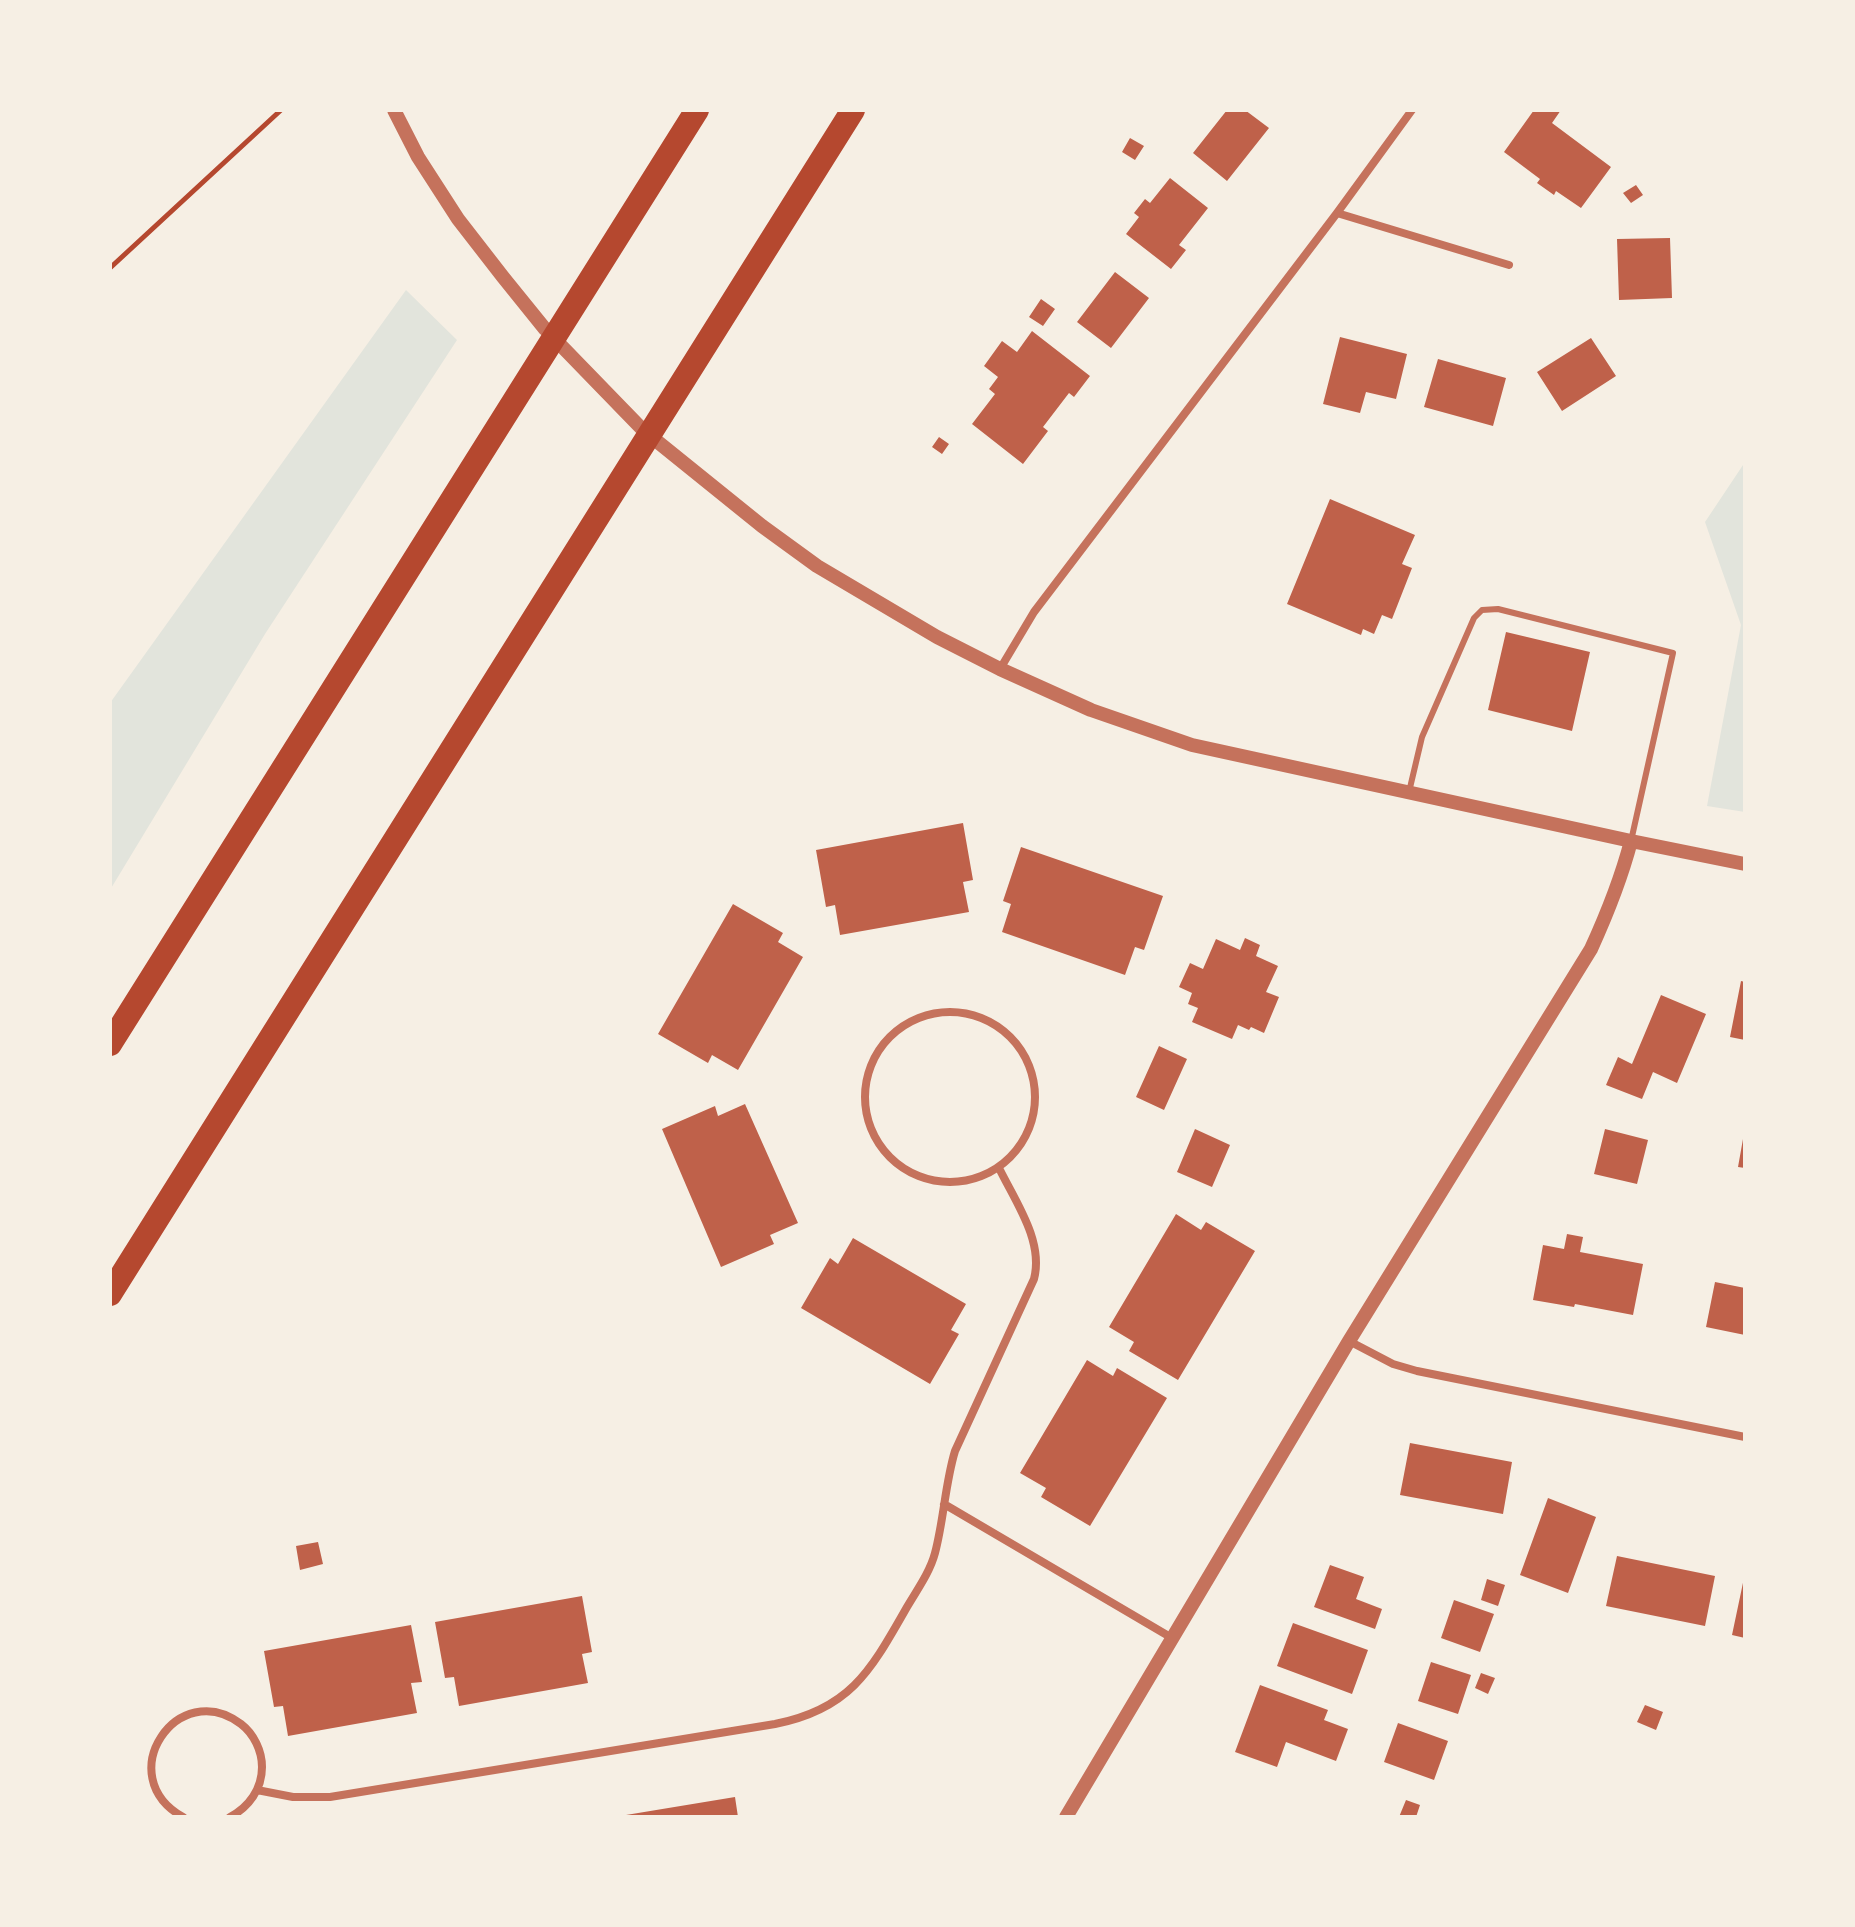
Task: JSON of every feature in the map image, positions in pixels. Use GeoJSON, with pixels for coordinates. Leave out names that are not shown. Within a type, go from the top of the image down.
{"type":"FeatureCollection","features":[{"type":"Feature","properties":{"kind":"highway"},"geometry":{"type":"LineString","coordinates":[[110,1044],[697,110]]}},
{"type":"Feature","properties":{"kind":"highway"},"geometry":{"type":"LineString","coordinates":[[110,1294],[853,110]]}},
{"type":"Feature","properties":{"kind":"street"},"geometry":{"type":"LineString","coordinates":[[394,110],[418,157],[458,219],[537,318],[593,381],[643,430],[817,566],[937,637],[1091,710],[1192,745],[1745,864]]}},
{"type":"Feature","properties":{"kind":"street"},"geometry":{"type":"LineString","coordinates":[[1000,669],[1034,612],[1412,110]]}},
{"type":"Feature","properties":{"kind":"street"},"geometry":{"type":"LineString","coordinates":[[1337,213],[1509,265]]}},
{"type":"Feature","properties":{"kind":"street"},"geometry":{"type":"LineString","coordinates":[[1066,1817],[1349,1341],[1591,949],[1622,876],[1631,841]]}},
{"type":"Feature","properties":{"kind":"street"},"geometry":{"type":"LineString","coordinates":[[948,1011],[964,1013],[995,1025],[1020,1048],[1033,1079],[1034,1112],[1022,1144],[999,1168],[968,1182],[935,1182],[904,1170],[890,1160],[880,1147],[866,1116],[865,1083],[877,1051],[901,1027],[931,1014],[948,1011]]}},
{"type":"Feature","properties":{"kind":"street"},"geometry":{"type":"LineString","coordinates":[[257,1790],[293,1797],[330,1797],[775,1724],[818,1711],[856,1685],[875,1662],[931,1563],[949,1470],[962,1432],[1032,1286],[1037,1255],[1033,1239],[999,1168]]}},
{"type":"Feature","properties":{"kind":"street"},"geometry":{"type":"LineString","coordinates":[[1349,1341],[1393,1364],[1417,1371],[1745,1437]]}},
{"type":"Feature","properties":{"kind":"street"},"geometry":{"type":"LineString","coordinates":[[944,1504],[1172,1638]]}},
{"type":"Feature","properties":{"kind":"street"},"geometry":{"type":"LineString","coordinates":[[183,1817],[159,1796],[151,1765],[161,1735],[177,1720],[198,1713],[219,1713],[247,1729],[261,1758],[257,1790],[244,1808],[230,1817]]}},
{"type":"Feature","properties":{"kind":"lane"},"geometry":{"type":"LineString","coordinates":[[1409,792],[1422,737],[1474,618],[1482,610],[1498,609],[1673,653],[1631,841]]}},
{"type":"Feature","properties":{"kind":"path"},"geometry":{"type":"LineString","coordinates":[[110,268],[281,110]]}},
{"type":"Feature","properties":{"kind":"shaded area"},"geometry":{"type":"Polygon","coordinates":[[[406,290],[457,340],[265,634],[110,890],[110,703],[406,290]]]}},
{"type":"Feature","properties":{"kind":"shaded area"},"geometry":{"type":"Polygon","coordinates":[[[1745,462],[1745,812],[1707,806],[1741,625],[1705,522],[1745,462]]]}},
{"type":"Feature","properties":{"kind":"building"},"geometry":{"type":"Polygon","coordinates":[[[1227,110],[1245,110],[1269,128],[1227,181],[1193,153],[1227,110]]]}},
{"type":"Feature","properties":{"kind":"building"},"geometry":{"type":"Polygon","coordinates":[[[1534,110],[1561,110],[1552,123],[1611,167],[1581,208],[1556,191],[1554,195],[1537,183],[1540,179],[1504,152],[1534,110]]]}},
{"type":"Feature","properties":{"kind":"building"},"geometry":{"type":"Polygon","coordinates":[[[1130,138],[1144,146],[1135,160],[1122,152],[1130,138]]]}},
{"type":"Feature","properties":{"kind":"building"},"geometry":{"type":"Polygon","coordinates":[[[1170,178],[1208,208],[1179,245],[1186,250],[1171,269],[1126,234],[1139,217],[1134,213],[1145,199],[1150,203],[1170,178]]]}},
{"type":"Feature","properties":{"kind":"building"},"geometry":{"type":"Polygon","coordinates":[[[1636,185],[1643,195],[1631,203],[1623,193],[1636,185]]]}},
{"type":"Feature","properties":{"kind":"building"},"geometry":{"type":"Polygon","coordinates":[[[1670,238],[1672,298],[1619,300],[1617,239],[1670,238]]]}},
{"type":"Feature","properties":{"kind":"building"},"geometry":{"type":"Polygon","coordinates":[[[1115,272],[1149,298],[1111,348],[1077,322],[1115,272]]]}},
{"type":"Feature","properties":{"kind":"building"},"geometry":{"type":"Polygon","coordinates":[[[1041,299],[1055,309],[1043,326],[1029,317],[1041,299]]]}},
{"type":"Feature","properties":{"kind":"building"},"geometry":{"type":"Polygon","coordinates":[[[1032,331],[1090,376],[1074,397],[1069,393],[1043,427],[1048,431],[1023,464],[972,424],[995,394],[989,389],[998,377],[984,366],[1002,341],[1017,352],[1032,331]]]}},
{"type":"Feature","properties":{"kind":"building"},"geometry":{"type":"Polygon","coordinates":[[[1340,337],[1407,354],[1396,399],[1366,392],[1360,413],[1323,404],[1340,337]]]}},
{"type":"Feature","properties":{"kind":"building"},"geometry":{"type":"Polygon","coordinates":[[[1591,338],[1616,376],[1562,411],[1537,372],[1591,338]]]}},
{"type":"Feature","properties":{"kind":"building"},"geometry":{"type":"Polygon","coordinates":[[[1438,359],[1506,378],[1493,426],[1424,407],[1438,359]]]}},
{"type":"Feature","properties":{"kind":"building"},"geometry":{"type":"Polygon","coordinates":[[[939,437],[949,444],[942,454],[932,447],[939,437]]]}},
{"type":"Feature","properties":{"kind":"building"},"geometry":{"type":"Polygon","coordinates":[[[1330,499],[1415,535],[1402,564],[1412,568],[1392,619],[1382,615],[1374,634],[1363,629],[1361,635],[1287,604],[1330,499]]]}},
{"type":"Feature","properties":{"kind":"building"},"geometry":{"type":"Polygon","coordinates":[[[1506,632],[1590,652],[1572,731],[1488,710],[1506,632]]]}},
{"type":"Feature","properties":{"kind":"building"},"geometry":{"type":"Polygon","coordinates":[[[963,823],[973,880],[963,882],[969,912],[840,935],[835,905],[826,907],[816,850],[963,823]]]}},
{"type":"Feature","properties":{"kind":"building"},"geometry":{"type":"Polygon","coordinates":[[[1021,847],[1163,896],[1144,950],[1135,947],[1125,975],[1002,932],[1011,904],[1003,901],[1021,847]]]}},
{"type":"Feature","properties":{"kind":"building"},"geometry":{"type":"Polygon","coordinates":[[[733,904],[783,933],[778,942],[803,957],[738,1070],[712,1055],[708,1063],[658,1034],[733,904]]]}},
{"type":"Feature","properties":{"kind":"building"},"geometry":{"type":"Polygon","coordinates":[[[1245,938],[1260,945],[1256,956],[1278,966],[1266,992],[1279,997],[1264,1033],[1238,1025],[1232,1039],[1192,1022],[1198,1008],[1188,1004],[1192,993],[1179,987],[1190,963],[1203,969],[1216,939],[1240,950],[1245,938]]]}},
{"type":"Feature","properties":{"kind":"building"},"geometry":{"type":"Polygon","coordinates":[[[1741,981],[1745,982],[1745,1040],[1730,1037],[1741,981]]]}},
{"type":"Feature","properties":{"kind":"building"},"geometry":{"type":"Polygon","coordinates":[[[1661,995],[1706,1014],[1677,1083],[1653,1072],[1642,1099],[1606,1085],[1618,1057],[1632,1064],[1661,995]]]}},
{"type":"Feature","properties":{"kind":"building"},"geometry":{"type":"Polygon","coordinates":[[[1159,1046],[1187,1059],[1164,1110],[1136,1097],[1159,1046]]]}},
{"type":"Feature","properties":{"kind":"building"},"geometry":{"type":"Polygon","coordinates":[[[745,1104],[798,1223],[770,1235],[774,1244],[721,1267],[662,1129],[715,1106],[718,1116],[745,1104]]]}},
{"type":"Feature","properties":{"kind":"building"},"geometry":{"type":"Polygon","coordinates":[[[1195,1129],[1230,1145],[1212,1187],[1177,1172],[1195,1129]]]}},
{"type":"Feature","properties":{"kind":"building"},"geometry":{"type":"Polygon","coordinates":[[[1605,1129],[1648,1140],[1637,1184],[1594,1174],[1605,1129]]]}},
{"type":"Feature","properties":{"kind":"building"},"geometry":{"type":"Polygon","coordinates":[[[1745,1139],[1745,1168],[1738,1167],[1745,1139]]]}},
{"type":"Feature","properties":{"kind":"building"},"geometry":{"type":"Polygon","coordinates":[[[1176,1214],[1201,1230],[1206,1222],[1255,1251],[1178,1380],[1129,1351],[1134,1342],[1109,1327],[1176,1214]]]}},
{"type":"Feature","properties":{"kind":"building"},"geometry":{"type":"Polygon","coordinates":[[[1567,1234],[1583,1237],[1580,1252],[1643,1264],[1633,1315],[1533,1300],[1543,1245],[1564,1249],[1567,1234]]]}},
{"type":"Feature","properties":{"kind":"building"},"geometry":{"type":"Polygon","coordinates":[[[853,1238],[966,1304],[951,1330],[959,1334],[930,1384],[801,1308],[830,1258],[838,1264],[853,1238]]]}},
{"type":"Feature","properties":{"kind":"building"},"geometry":{"type":"Polygon","coordinates":[[[1715,1282],[1745,1288],[1745,1335],[1706,1327],[1715,1282]]]}},
{"type":"Feature","properties":{"kind":"building"},"geometry":{"type":"Polygon","coordinates":[[[1087,1360],[1113,1376],[1117,1368],[1167,1398],[1090,1526],[1041,1497],[1046,1488],[1020,1473],[1087,1360]]]}},
{"type":"Feature","properties":{"kind":"building"},"geometry":{"type":"Polygon","coordinates":[[[1410,1443],[1512,1462],[1503,1514],[1400,1495],[1410,1443]]]}},
{"type":"Feature","properties":{"kind":"building"},"geometry":{"type":"Polygon","coordinates":[[[1548,1498],[1596,1517],[1568,1593],[1520,1575],[1548,1498]]]}},
{"type":"Feature","properties":{"kind":"building"},"geometry":{"type":"Polygon","coordinates":[[[318,1542],[323,1564],[300,1570],[296,1546],[318,1542]]]}},
{"type":"Feature","properties":{"kind":"building"},"geometry":{"type":"Polygon","coordinates":[[[1617,1556],[1715,1576],[1705,1626],[1606,1606],[1617,1556]]]}},
{"type":"Feature","properties":{"kind":"building"},"geometry":{"type":"Polygon","coordinates":[[[1330,1565],[1364,1577],[1356,1599],[1382,1609],[1375,1629],[1314,1607],[1330,1565]]]}},
{"type":"Feature","properties":{"kind":"building"},"geometry":{"type":"Polygon","coordinates":[[[1745,1578],[1745,1638],[1732,1635],[1745,1578]]]}},
{"type":"Feature","properties":{"kind":"building"},"geometry":{"type":"Polygon","coordinates":[[[1487,1579],[1505,1585],[1498,1606],[1481,1600],[1487,1579]]]}},
{"type":"Feature","properties":{"kind":"building"},"geometry":{"type":"Polygon","coordinates":[[[582,1596],[592,1652],[582,1654],[588,1683],[459,1706],[454,1677],[445,1678],[435,1622],[582,1596]]]}},
{"type":"Feature","properties":{"kind":"building"},"geometry":{"type":"Polygon","coordinates":[[[1454,1600],[1494,1614],[1480,1652],[1441,1638],[1454,1600]]]}},
{"type":"Feature","properties":{"kind":"building"},"geometry":{"type":"Polygon","coordinates":[[[1293,1623],[1368,1650],[1352,1694],[1277,1666],[1293,1623]]]}},
{"type":"Feature","properties":{"kind":"building"},"geometry":{"type":"Polygon","coordinates":[[[411,1625],[422,1682],[411,1683],[417,1713],[288,1736],[283,1706],[274,1707],[264,1651],[411,1625]]]}},
{"type":"Feature","properties":{"kind":"building"},"geometry":{"type":"Polygon","coordinates":[[[1431,1662],[1471,1675],[1458,1714],[1418,1701],[1431,1662]]]}},
{"type":"Feature","properties":{"kind":"building"},"geometry":{"type":"Polygon","coordinates":[[[1481,1673],[1495,1678],[1488,1694],[1475,1688],[1481,1673]]]}},
{"type":"Feature","properties":{"kind":"building"},"geometry":{"type":"Polygon","coordinates":[[[1260,1685],[1328,1710],[1324,1720],[1348,1729],[1336,1761],[1286,1742],[1277,1767],[1235,1752],[1260,1685]]]}},
{"type":"Feature","properties":{"kind":"building"},"geometry":{"type":"Polygon","coordinates":[[[1645,1705],[1663,1712],[1656,1730],[1637,1722],[1645,1705]]]}},
{"type":"Feature","properties":{"kind":"building"},"geometry":{"type":"Polygon","coordinates":[[[1398,1723],[1448,1741],[1434,1780],[1384,1762],[1398,1723]]]}},
{"type":"Feature","properties":{"kind":"building"},"geometry":{"type":"Polygon","coordinates":[[[735,1797],[738,1817],[626,1817],[626,1815],[735,1797]]]}},
{"type":"Feature","properties":{"kind":"building"},"geometry":{"type":"Polygon","coordinates":[[[1406,1800],[1420,1805],[1416,1817],[1399,1817],[1406,1800]]]}}]}
